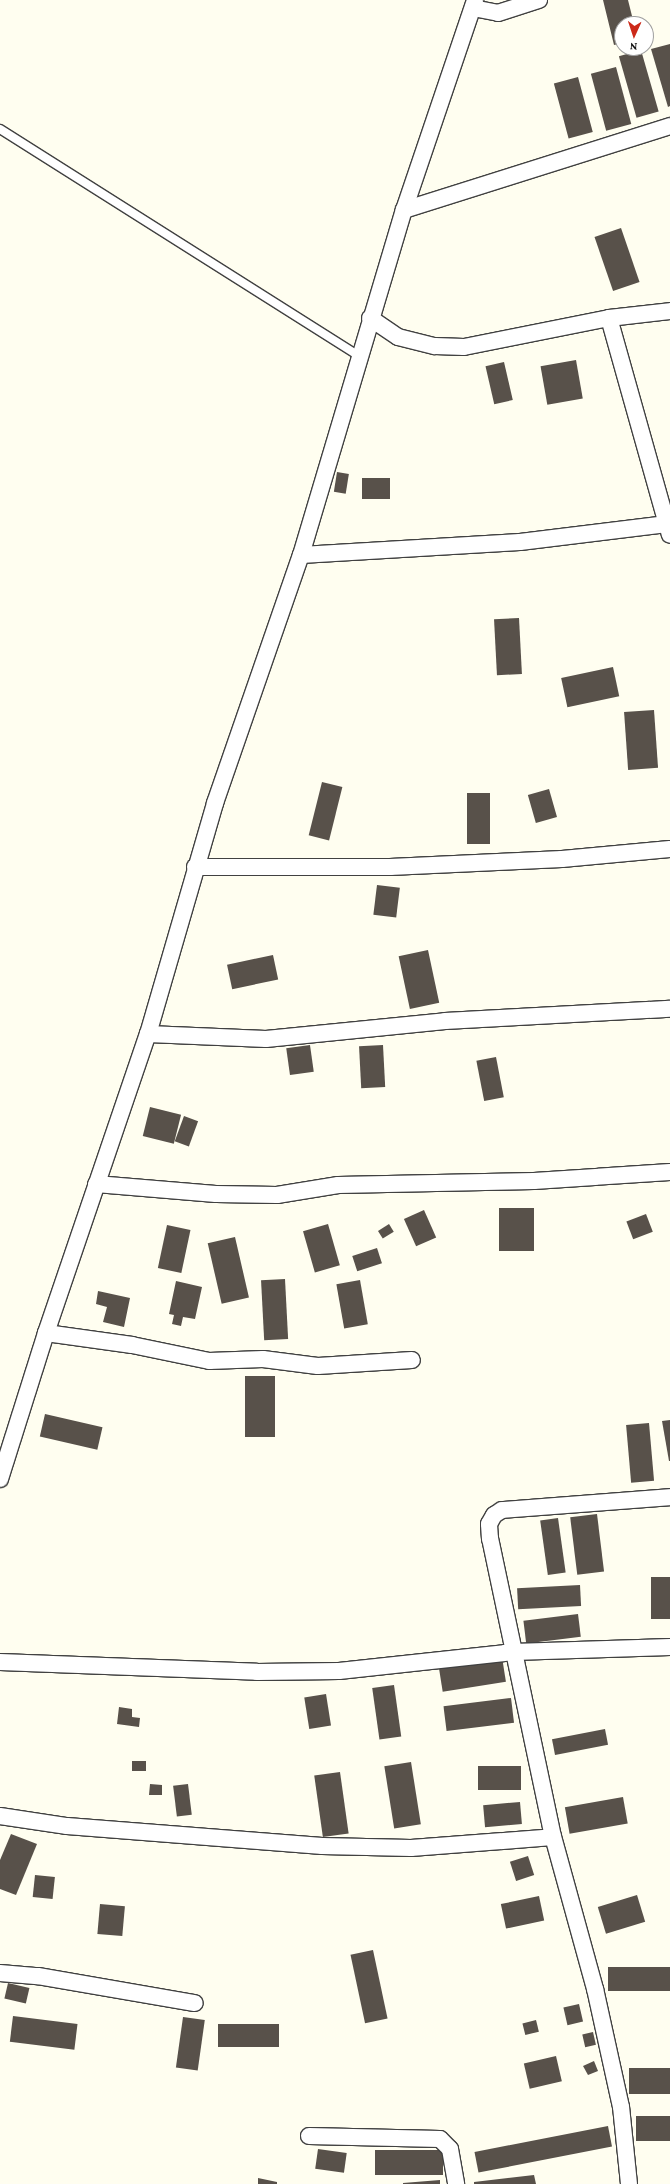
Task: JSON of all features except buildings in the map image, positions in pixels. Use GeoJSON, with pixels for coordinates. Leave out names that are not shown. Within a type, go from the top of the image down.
{"type":"FeatureCollection","features":[{"type":"Feature","properties":{"kind":"street"},"geometry":{"type":"LineString","coordinates":[[0,1479],[46,1332],[148,1034],[195,867],[215,803],[301,555],[370,318],[404,210],[474,4],[498,13],[539,0]]}},
{"type":"Feature","properties":{"kind":"street"},"geometry":{"type":"LineString","coordinates":[[404,210],[670,126]]}},
{"type":"Feature","properties":{"kind":"street"},"geometry":{"type":"LineString","coordinates":[[370,318],[398,337],[435,346],[464,347],[609,318],[670,311]]}},
{"type":"Feature","properties":{"kind":"street"},"geometry":{"type":"LineString","coordinates":[[301,555],[520,542],[669,528],[609,318]]}},
{"type":"Feature","properties":{"kind":"street"},"geometry":{"type":"LineString","coordinates":[[195,867],[398,866],[562,859],[670,849]]}},
{"type":"Feature","properties":{"kind":"street"},"geometry":{"type":"LineString","coordinates":[[148,1034],[266,1039],[445,1022],[670,1009]]}},
{"type":"Feature","properties":{"kind":"street"},"geometry":{"type":"LineString","coordinates":[[96,1184],[216,1194],[277,1195],[338,1185],[534,1181],[670,1172]]}},
{"type":"Feature","properties":{"kind":"street"},"geometry":{"type":"LineString","coordinates":[[46,1332],[132,1345],[209,1361],[263,1359],[318,1366],[412,1360]]}},
{"type":"Feature","properties":{"kind":"street"},"geometry":{"type":"LineString","coordinates":[[629,2184],[620,2107],[595,1989],[553,1837],[513,1652],[490,1539],[489,1524],[494,1515],[502,1510],[670,1497]]}},
{"type":"Feature","properties":{"kind":"street"},"geometry":{"type":"LineString","coordinates":[[0,1662],[257,1672],[338,1671],[513,1652],[670,1647]]}},
{"type":"Feature","properties":{"kind":"street"},"geometry":{"type":"LineString","coordinates":[[0,1816],[67,1826],[322,1846],[411,1848],[553,1837]]}},
{"type":"Feature","properties":{"kind":"street"},"geometry":{"type":"LineString","coordinates":[[0,1973],[38,1976],[195,2003]]}},
{"type":"Feature","properties":{"kind":"street"},"geometry":{"type":"LineString","coordinates":[[309,2136],[440,2139],[450,2149],[456,2184]]}},
{"type":"Feature","properties":{"kind":"lane"},"geometry":{"type":"LineString","coordinates":[[0,129],[359,356]]}}]}
